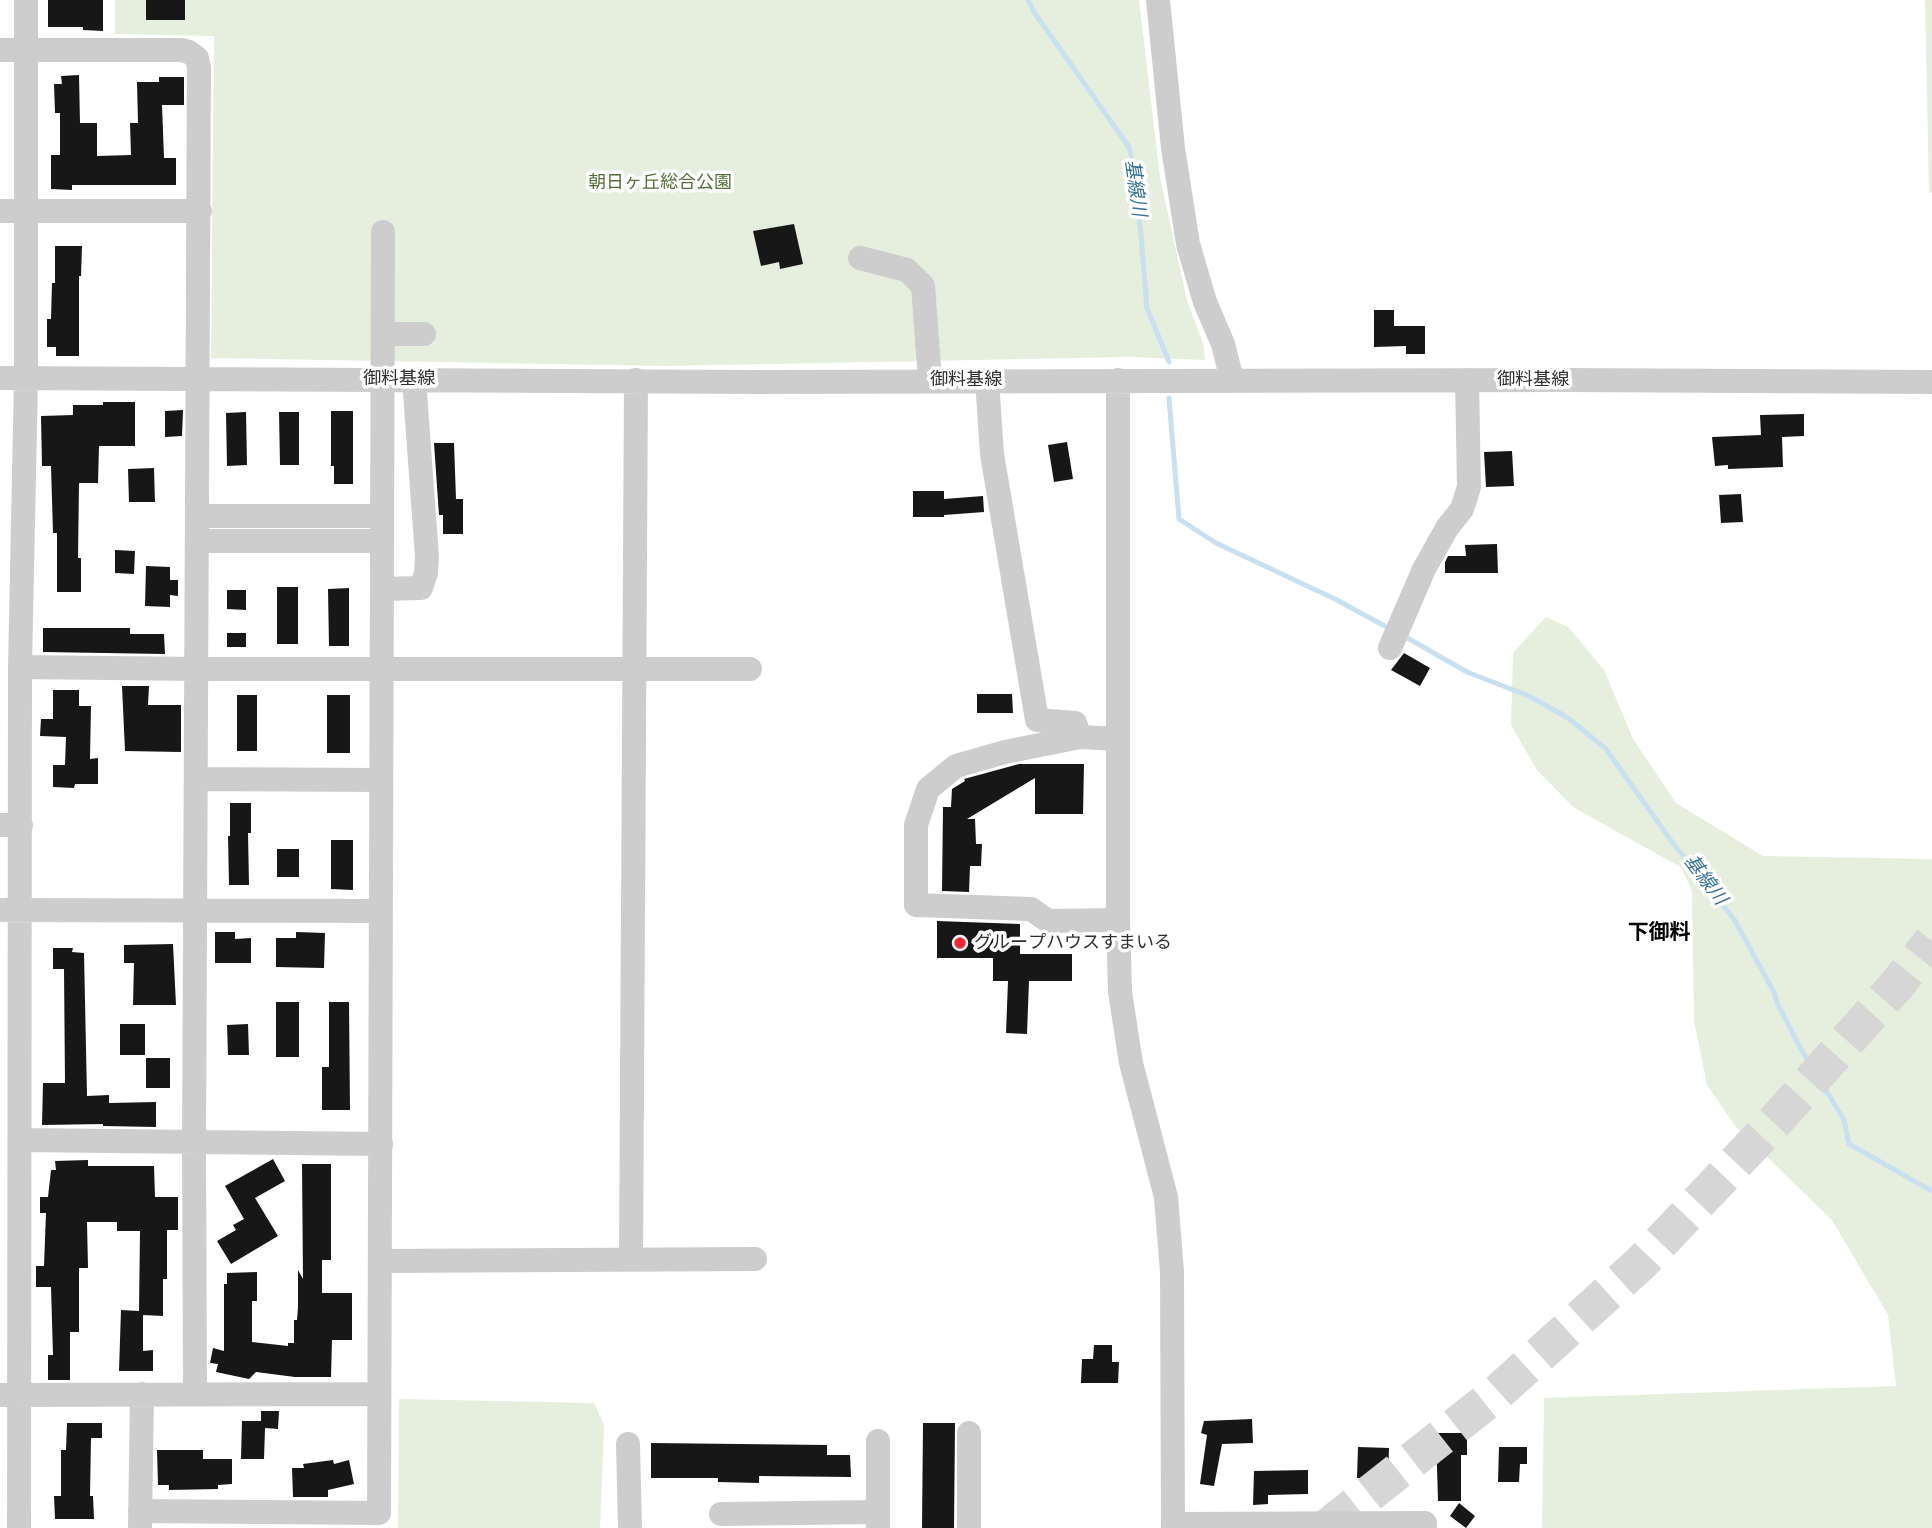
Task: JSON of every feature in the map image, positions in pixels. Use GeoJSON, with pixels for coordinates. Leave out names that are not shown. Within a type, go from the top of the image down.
{"type":"FeatureCollection","features":[{"type":"Feature","properties":{"kind":"street"},"geometry":{"type":"LineString","coordinates":[[19,1528],[10,1395],[14,1137],[10,910],[14,672],[26,378],[26,0]]}},
{"type":"Feature","properties":{"kind":"street"},"geometry":{"type":"LineString","coordinates":[[1158,0],[1173,148],[1188,244],[1205,302],[1223,344],[1232,380]]}},
{"type":"Feature","properties":{"kind":"street"},"geometry":{"type":"LineString","coordinates":[[0,50],[181,50],[197,58],[200,68],[195,1394]]}},
{"type":"Feature","properties":{"kind":"street"},"geometry":{"type":"LineString","coordinates":[[0,211],[200,211]]}},
{"type":"Feature","properties":{"kind":"street"},"geometry":{"type":"LineString","coordinates":[[142,1394],[140,1520],[379,1513],[383,232]]}},
{"type":"Feature","properties":{"kind":"street"},"geometry":{"type":"LineString","coordinates":[[860,258],[907,270],[923,286],[930,380]]}},
{"type":"Feature","properties":{"kind":"street"},"geometry":{"type":"LineString","coordinates":[[383,334],[424,334]]}},
{"type":"Feature","properties":{"kind":"street","name":"御料基線"},"geometry":{"type":"LineString","coordinates":[[0,378],[1932,382]]}},
{"type":"Feature","properties":{"kind":"street"},"geometry":{"type":"LineString","coordinates":[[382,589],[421,588],[426,573],[414,379]]}},
{"type":"Feature","properties":{"kind":"street"},"geometry":{"type":"LineString","coordinates":[[631,1259],[636,380]]}},
{"type":"Feature","properties":{"kind":"street"},"geometry":{"type":"LineString","coordinates":[[986,380],[992,454],[1037,720],[1075,723],[1080,737]]}},
{"type":"Feature","properties":{"kind":"street"},"geometry":{"type":"LineString","coordinates":[[1118,380],[1120,992],[1125,1031],[1166,1197],[1172,1272],[1173,1526],[1425,1523],[1425,1528]]}},
{"type":"Feature","properties":{"kind":"street"},"geometry":{"type":"LineString","coordinates":[[1390,648],[1424,569],[1447,528],[1462,509],[1469,487],[1467,380]]}},
{"type":"Feature","properties":{"kind":"street"},"geometry":{"type":"LineString","coordinates":[[198,528],[382,528]]}},
{"type":"Feature","properties":{"kind":"street"},"geometry":{"type":"LineString","coordinates":[[14,672],[750,668]]}},
{"type":"Feature","properties":{"kind":"street"},"geometry":{"type":"LineString","coordinates":[[1118,739],[1080,737],[1005,752],[956,766],[928,789],[916,825],[916,905],[1031,909],[1048,921],[1118,920]]}},
{"type":"Feature","properties":{"kind":"street"},"geometry":{"type":"LineString","coordinates":[[197,779],[382,780]]}},
{"type":"Feature","properties":{"kind":"street"},"geometry":{"type":"LineString","coordinates":[[10,910],[380,911]]}},
{"type":"Feature","properties":{"kind":"street"},"geometry":{"type":"LineString","coordinates":[[14,1137],[194,1144],[381,1144]]}},
{"type":"Feature","properties":{"kind":"street"},"geometry":{"type":"LineString","coordinates":[[380,1261],[755,1259]]}},
{"type":"Feature","properties":{"kind":"street"},"geometry":{"type":"LineString","coordinates":[[10,1395],[379,1394]]}},
{"type":"Feature","properties":{"kind":"street"},"geometry":{"type":"LineString","coordinates":[[969,1433],[969,1528]]}},
{"type":"Feature","properties":{"kind":"street"},"geometry":{"type":"LineString","coordinates":[[721,1514],[878,1520],[878,1441]]}},
{"type":"Feature","properties":{"kind":"street"},"geometry":{"type":"LineString","coordinates":[[628,1444],[630,1528]]}},
{"type":"Feature","properties":{"kind":"green space","name":"朝日ヶ丘総合公園"},"geometry":{"type":"Polygon","coordinates":[[[115,0],[1139,0],[1160,177],[1187,301],[1203,343],[1205,360],[1129,357],[665,366],[211,358],[214,36],[115,34],[115,0]]]}},
{"type":"Feature","properties":{"kind":"green space"},"geometry":{"type":"Polygon","coordinates":[[[1925,0],[1932,0],[1932,193],[1929,192],[1925,0]]]}},
{"type":"Feature","properties":{"kind":"green space"},"geometry":{"type":"Polygon","coordinates":[[[1546,617],[1568,627],[1604,670],[1633,739],[1676,803],[1763,856],[1932,859],[1932,1528],[1542,1528],[1544,1398],[1896,1386],[1888,1315],[1832,1220],[1736,1127],[1707,1085],[1694,1021],[1692,892],[1682,868],[1573,807],[1537,770],[1511,725],[1513,653],[1546,617]]]}},
{"type":"Feature","properties":{"kind":"green space"},"geometry":{"type":"Polygon","coordinates":[[[399,1399],[594,1403],[604,1425],[600,1528],[398,1528],[399,1399]]]}},
{"type":"Feature","properties":{"kind":"building"},"geometry":{"type":"Polygon","coordinates":[[[48,0],[103,0],[103,31],[83,30],[83,27],[48,27],[48,0]]]}},
{"type":"Feature","properties":{"kind":"building"},"geometry":{"type":"Polygon","coordinates":[[[146,0],[185,0],[185,20],[146,20],[146,0]]]}},
{"type":"Feature","properties":{"kind":"building"},"geometry":{"type":"Polygon","coordinates":[[[79,75],[80,123],[97,123],[97,156],[131,155],[130,123],[138,123],[137,82],[159,82],[159,77],[184,77],[184,105],[162,105],[164,158],[176,158],[176,185],[72,185],[72,190],[51,189],[51,155],[60,155],[60,113],[55,113],[54,84],[62,84],[61,76],[79,75]]]}},
{"type":"Feature","properties":{"kind":"building"},"geometry":{"type":"Polygon","coordinates":[[[794,224],[803,264],[780,269],[779,262],[761,266],[753,231],[794,224]]]}},
{"type":"Feature","properties":{"kind":"building"},"geometry":{"type":"Polygon","coordinates":[[[55,246],[82,246],[79,276],[79,356],[56,356],[56,347],[47,347],[47,319],[51,319],[52,283],[55,283],[55,246]]]}},
{"type":"Feature","properties":{"kind":"building"},"geometry":{"type":"Polygon","coordinates":[[[1374,310],[1394,310],[1394,326],[1425,326],[1425,354],[1406,354],[1406,346],[1374,347],[1374,310]]]}},
{"type":"Feature","properties":{"kind":"building"},"geometry":{"type":"Polygon","coordinates":[[[103,402],[135,402],[135,446],[99,446],[98,483],[79,483],[78,558],[81,558],[81,592],[57,592],[57,533],[53,533],[51,466],[42,466],[41,416],[73,415],[73,405],[103,405],[103,402]]]}},
{"type":"Feature","properties":{"kind":"building"},"geometry":{"type":"Polygon","coordinates":[[[183,410],[182,436],[165,437],[165,411],[183,410]]]}},
{"type":"Feature","properties":{"kind":"building"},"geometry":{"type":"Polygon","coordinates":[[[331,411],[353,411],[353,484],[334,484],[334,466],[331,466],[331,411]]]}},
{"type":"Feature","properties":{"kind":"building"},"geometry":{"type":"Polygon","coordinates":[[[246,412],[247,465],[227,466],[226,413],[246,412]]]}},
{"type":"Feature","properties":{"kind":"building"},"geometry":{"type":"Polygon","coordinates":[[[279,412],[299,412],[299,465],[280,465],[279,412]]]}},
{"type":"Feature","properties":{"kind":"building"},"geometry":{"type":"Polygon","coordinates":[[[1804,414],[1804,436],[1782,437],[1783,467],[1728,469],[1728,465],[1715,466],[1712,437],[1761,435],[1760,415],[1804,414]]]}},
{"type":"Feature","properties":{"kind":"building"},"geometry":{"type":"Polygon","coordinates":[[[1067,442],[1073,479],[1054,482],[1048,445],[1067,442]]]}},
{"type":"Feature","properties":{"kind":"building"},"geometry":{"type":"Polygon","coordinates":[[[434,443],[454,443],[456,499],[463,499],[463,534],[443,534],[443,515],[439,515],[434,443]]]}},
{"type":"Feature","properties":{"kind":"building"},"geometry":{"type":"Polygon","coordinates":[[[1512,451],[1514,486],[1486,487],[1484,452],[1512,451]]]}},
{"type":"Feature","properties":{"kind":"building"},"geometry":{"type":"Polygon","coordinates":[[[154,468],[155,502],[129,502],[128,469],[154,468]]]}},
{"type":"Feature","properties":{"kind":"building"},"geometry":{"type":"Polygon","coordinates":[[[913,491],[944,491],[944,499],[983,496],[984,512],[944,517],[913,517],[913,491]]]}},
{"type":"Feature","properties":{"kind":"building"},"geometry":{"type":"Polygon","coordinates":[[[1741,494],[1743,522],[1721,523],[1719,495],[1741,494]]]}},
{"type":"Feature","properties":{"kind":"building"},"geometry":{"type":"Polygon","coordinates":[[[1497,544],[1498,573],[1445,573],[1448,556],[1466,556],[1465,545],[1497,544]]]}},
{"type":"Feature","properties":{"kind":"building"},"geometry":{"type":"Polygon","coordinates":[[[115,550],[135,551],[134,574],[115,573],[115,550]]]}},
{"type":"Feature","properties":{"kind":"building"},"geometry":{"type":"Polygon","coordinates":[[[146,566],[170,567],[170,580],[178,580],[178,596],[170,595],[170,607],[145,606],[146,566]]]}},
{"type":"Feature","properties":{"kind":"building"},"geometry":{"type":"Polygon","coordinates":[[[277,587],[298,587],[298,644],[277,644],[277,587]]]}},
{"type":"Feature","properties":{"kind":"building"},"geometry":{"type":"Polygon","coordinates":[[[349,588],[349,646],[329,646],[328,589],[349,588]]]}},
{"type":"Feature","properties":{"kind":"building"},"geometry":{"type":"Polygon","coordinates":[[[227,590],[246,590],[246,610],[227,609],[227,590]]]}},
{"type":"Feature","properties":{"kind":"building"},"geometry":{"type":"Polygon","coordinates":[[[43,628],[130,628],[130,634],[164,634],[165,654],[43,652],[43,628]]]}},
{"type":"Feature","properties":{"kind":"building"},"geometry":{"type":"Polygon","coordinates":[[[227,633],[246,633],[246,647],[227,647],[227,633]]]}},
{"type":"Feature","properties":{"kind":"building"},"geometry":{"type":"Polygon","coordinates":[[[1404,653],[1430,668],[1420,686],[1391,670],[1404,653]]]}},
{"type":"Feature","properties":{"kind":"building"},"geometry":{"type":"Polygon","coordinates":[[[122,686],[149,686],[148,705],[181,705],[181,752],[125,751],[122,686]]]}},
{"type":"Feature","properties":{"kind":"building"},"geometry":{"type":"Polygon","coordinates":[[[53,690],[79,690],[79,706],[91,706],[90,759],[98,758],[98,784],[75,784],[74,788],[53,787],[53,765],[65,765],[66,737],[40,736],[41,719],[53,719],[53,690]]]}},
{"type":"Feature","properties":{"kind":"building"},"geometry":{"type":"Polygon","coordinates":[[[977,694],[1012,694],[1013,713],[977,713],[977,694]]]}},
{"type":"Feature","properties":{"kind":"building"},"geometry":{"type":"Polygon","coordinates":[[[237,695],[257,695],[257,751],[237,751],[237,695]]]}},
{"type":"Feature","properties":{"kind":"building"},"geometry":{"type":"Polygon","coordinates":[[[327,695],[350,695],[350,753],[327,753],[327,695]]]}},
{"type":"Feature","properties":{"kind":"building"},"geometry":{"type":"Polygon","coordinates":[[[1019,764],[1084,764],[1083,814],[1035,814],[1035,778],[967,819],[975,819],[976,844],[982,844],[981,866],[970,866],[969,892],[942,891],[943,807],[951,807],[952,789],[965,781],[964,779],[1019,764]]]}},
{"type":"Feature","properties":{"kind":"building"},"geometry":{"type":"Polygon","coordinates":[[[230,803],[251,803],[251,833],[248,833],[249,885],[229,885],[230,803]]]}},
{"type":"Feature","properties":{"kind":"building"},"geometry":{"type":"Polygon","coordinates":[[[331,840],[353,840],[353,890],[331,889],[331,840]]]}},
{"type":"Feature","properties":{"kind":"building"},"geometry":{"type":"Polygon","coordinates":[[[277,849],[299,849],[299,877],[277,877],[277,849]]]}},
{"type":"Feature","properties":{"kind":"building","name":"グループハウスすまいる"},"geometry":{"type":"Polygon","coordinates":[[[937,921],[1020,924],[1020,954],[1072,954],[1072,981],[1029,981],[1027,1034],[1006,1033],[1008,981],[993,981],[993,958],[937,958],[937,921]]]}},
{"type":"Feature","properties":{"kind":"building"},"geometry":{"type":"Polygon","coordinates":[[[215,932],[235,932],[235,939],[251,938],[251,963],[215,963],[215,932]]]}},
{"type":"Feature","properties":{"kind":"building"},"geometry":{"type":"Polygon","coordinates":[[[296,932],[325,933],[324,968],[276,967],[276,938],[296,938],[296,932]]]}},
{"type":"Feature","properties":{"kind":"building"},"geometry":{"type":"Polygon","coordinates":[[[173,944],[176,1005],[133,1005],[134,963],[124,963],[124,945],[173,944]]]}},
{"type":"Feature","properties":{"kind":"building"},"geometry":{"type":"Polygon","coordinates":[[[53,948],[73,948],[72,952],[84,953],[87,1096],[109,1095],[109,1103],[156,1102],[156,1127],[42,1125],[43,1083],[65,1083],[64,969],[53,969],[53,948]]]}},
{"type":"Feature","properties":{"kind":"building"},"geometry":{"type":"Polygon","coordinates":[[[276,1002],[299,1002],[299,1057],[276,1057],[276,1002]]]}},
{"type":"Feature","properties":{"kind":"building"},"geometry":{"type":"Polygon","coordinates":[[[329,1002],[349,1002],[350,1110],[322,1110],[322,1067],[329,1067],[329,1002]]]}},
{"type":"Feature","properties":{"kind":"building"},"geometry":{"type":"Polygon","coordinates":[[[120,1024],[145,1024],[145,1055],[120,1055],[120,1024]]]}},
{"type":"Feature","properties":{"kind":"building"},"geometry":{"type":"Polygon","coordinates":[[[248,1024],[249,1055],[228,1055],[227,1025],[248,1024]]]}},
{"type":"Feature","properties":{"kind":"building"},"geometry":{"type":"Polygon","coordinates":[[[146,1058],[170,1058],[170,1088],[146,1088],[146,1058]]]}},
{"type":"Feature","properties":{"kind":"building"},"geometry":{"type":"Polygon","coordinates":[[[273,1159],[285,1181],[255,1198],[278,1236],[231,1264],[217,1241],[236,1230],[233,1225],[244,1219],[225,1186],[273,1159]]]}},
{"type":"Feature","properties":{"kind":"building"},"geometry":{"type":"Polygon","coordinates":[[[88,1160],[88,1166],[154,1166],[155,1197],[178,1197],[178,1230],[167,1230],[167,1279],[163,1279],[163,1316],[143,1315],[143,1351],[153,1350],[153,1371],[119,1371],[121,1310],[139,1311],[140,1231],[117,1231],[117,1222],[87,1222],[88,1268],[79,1268],[79,1332],[70,1332],[70,1380],[48,1380],[48,1355],[53,1355],[51,1287],[36,1287],[36,1266],[44,1266],[46,1213],[40,1213],[40,1197],[48,1197],[51,1170],[56,1170],[55,1161],[88,1160]]]}},
{"type":"Feature","properties":{"kind":"building"},"geometry":{"type":"Polygon","coordinates":[[[302,1164],[331,1164],[331,1260],[322,1260],[322,1293],[352,1293],[352,1340],[332,1340],[331,1377],[295,1377],[256,1372],[249,1379],[216,1372],[218,1364],[210,1363],[213,1348],[224,1351],[224,1284],[227,1284],[227,1273],[257,1272],[257,1301],[252,1301],[252,1342],[288,1346],[288,1343],[294,1343],[298,1270],[303,1279],[302,1164]]]}},
{"type":"Feature","properties":{"kind":"building"},"geometry":{"type":"Polygon","coordinates":[[[1094,1345],[1112,1345],[1112,1362],[1119,1362],[1118,1383],[1081,1383],[1082,1359],[1093,1359],[1094,1345]]]}},
{"type":"Feature","properties":{"kind":"building"},"geometry":{"type":"Polygon","coordinates":[[[261,1411],[279,1411],[278,1429],[265,1428],[264,1459],[241,1459],[242,1421],[261,1421],[261,1411]]]}},
{"type":"Feature","properties":{"kind":"building"},"geometry":{"type":"Polygon","coordinates":[[[1252,1419],[1253,1443],[1222,1444],[1214,1486],[1200,1484],[1207,1435],[1201,1433],[1204,1421],[1252,1419]]]}},
{"type":"Feature","properties":{"kind":"building"},"geometry":{"type":"Polygon","coordinates":[[[67,1423],[102,1423],[102,1438],[91,1438],[90,1496],[93,1496],[94,1519],[55,1519],[54,1496],[61,1496],[61,1450],[66,1450],[67,1423]]]}},
{"type":"Feature","properties":{"kind":"building"},"geometry":{"type":"Polygon","coordinates":[[[923,1423],[955,1423],[954,1528],[922,1528],[923,1423]]]}},
{"type":"Feature","properties":{"kind":"building"},"geometry":{"type":"Polygon","coordinates":[[[1436,1433],[1467,1433],[1467,1455],[1461,1455],[1461,1501],[1438,1501],[1436,1433]]]}},
{"type":"Feature","properties":{"kind":"building"},"geometry":{"type":"Polygon","coordinates":[[[651,1443],[827,1445],[827,1455],[850,1455],[851,1477],[759,1476],[759,1483],[718,1482],[718,1478],[651,1478],[651,1443]]]}},
{"type":"Feature","properties":{"kind":"building"},"geometry":{"type":"Polygon","coordinates":[[[1358,1447],[1389,1448],[1388,1479],[1357,1478],[1358,1447]]]}},
{"type":"Feature","properties":{"kind":"building"},"geometry":{"type":"Polygon","coordinates":[[[1499,1447],[1527,1447],[1527,1464],[1520,1464],[1519,1482],[1498,1482],[1499,1447]]]}},
{"type":"Feature","properties":{"kind":"building"},"geometry":{"type":"Polygon","coordinates":[[[157,1450],[203,1450],[203,1459],[232,1459],[232,1484],[218,1485],[218,1489],[169,1490],[169,1485],[158,1485],[157,1450]]]}},
{"type":"Feature","properties":{"kind":"building"},"geometry":{"type":"Polygon","coordinates":[[[333,1460],[334,1464],[349,1460],[354,1484],[328,1490],[328,1497],[293,1497],[292,1468],[304,1468],[303,1464],[333,1460]]]}},
{"type":"Feature","properties":{"kind":"building"},"geometry":{"type":"Polygon","coordinates":[[[1308,1470],[1308,1494],[1268,1495],[1268,1504],[1253,1505],[1254,1471],[1308,1470]]]}},
{"type":"Feature","properties":{"kind":"building"},"geometry":{"type":"Polygon","coordinates":[[[1459,1503],[1475,1516],[1466,1528],[1450,1516],[1459,1503]]]}},
{"type":"Feature","properties":{"kind":"waterway","name":"基線川"},"geometry":{"type":"LineString","coordinates":[[1028,0],[1129,147],[1136,176],[1147,308],[1169,362]]}},
{"type":"Feature","properties":{"kind":"waterway","name":"基線川"},"geometry":{"type":"LineString","coordinates":[[1169,398],[1179,519],[1216,543],[1335,599],[1392,630]]}},
{"type":"Feature","properties":{"kind":"waterway","name":"基線川"},"geometry":{"type":"LineString","coordinates":[[1404,636],[1467,672],[1529,696],[1568,718],[1606,749],[1672,842],[1734,919],[1801,1049],[1844,1120],[1849,1144],[1932,1191]]}},
{"type":"Feature","properties":{"kind":"tunnel"},"geometry":{"type":"LineString","coordinates":[[1326,1528],[1496,1394],[1641,1263],[1778,1118],[1896,986],[1932,941]]}},
{"type":"Feature","properties":{"kind":"place","name":"グループハウスすまいる"},"geometry":{"type":"Point","coordinates":[960,943]}},
{"type":"Feature","properties":{"kind":"district","name":"下御料"},"geometry":{"type":"Point","coordinates":[1659,933]}}]}
